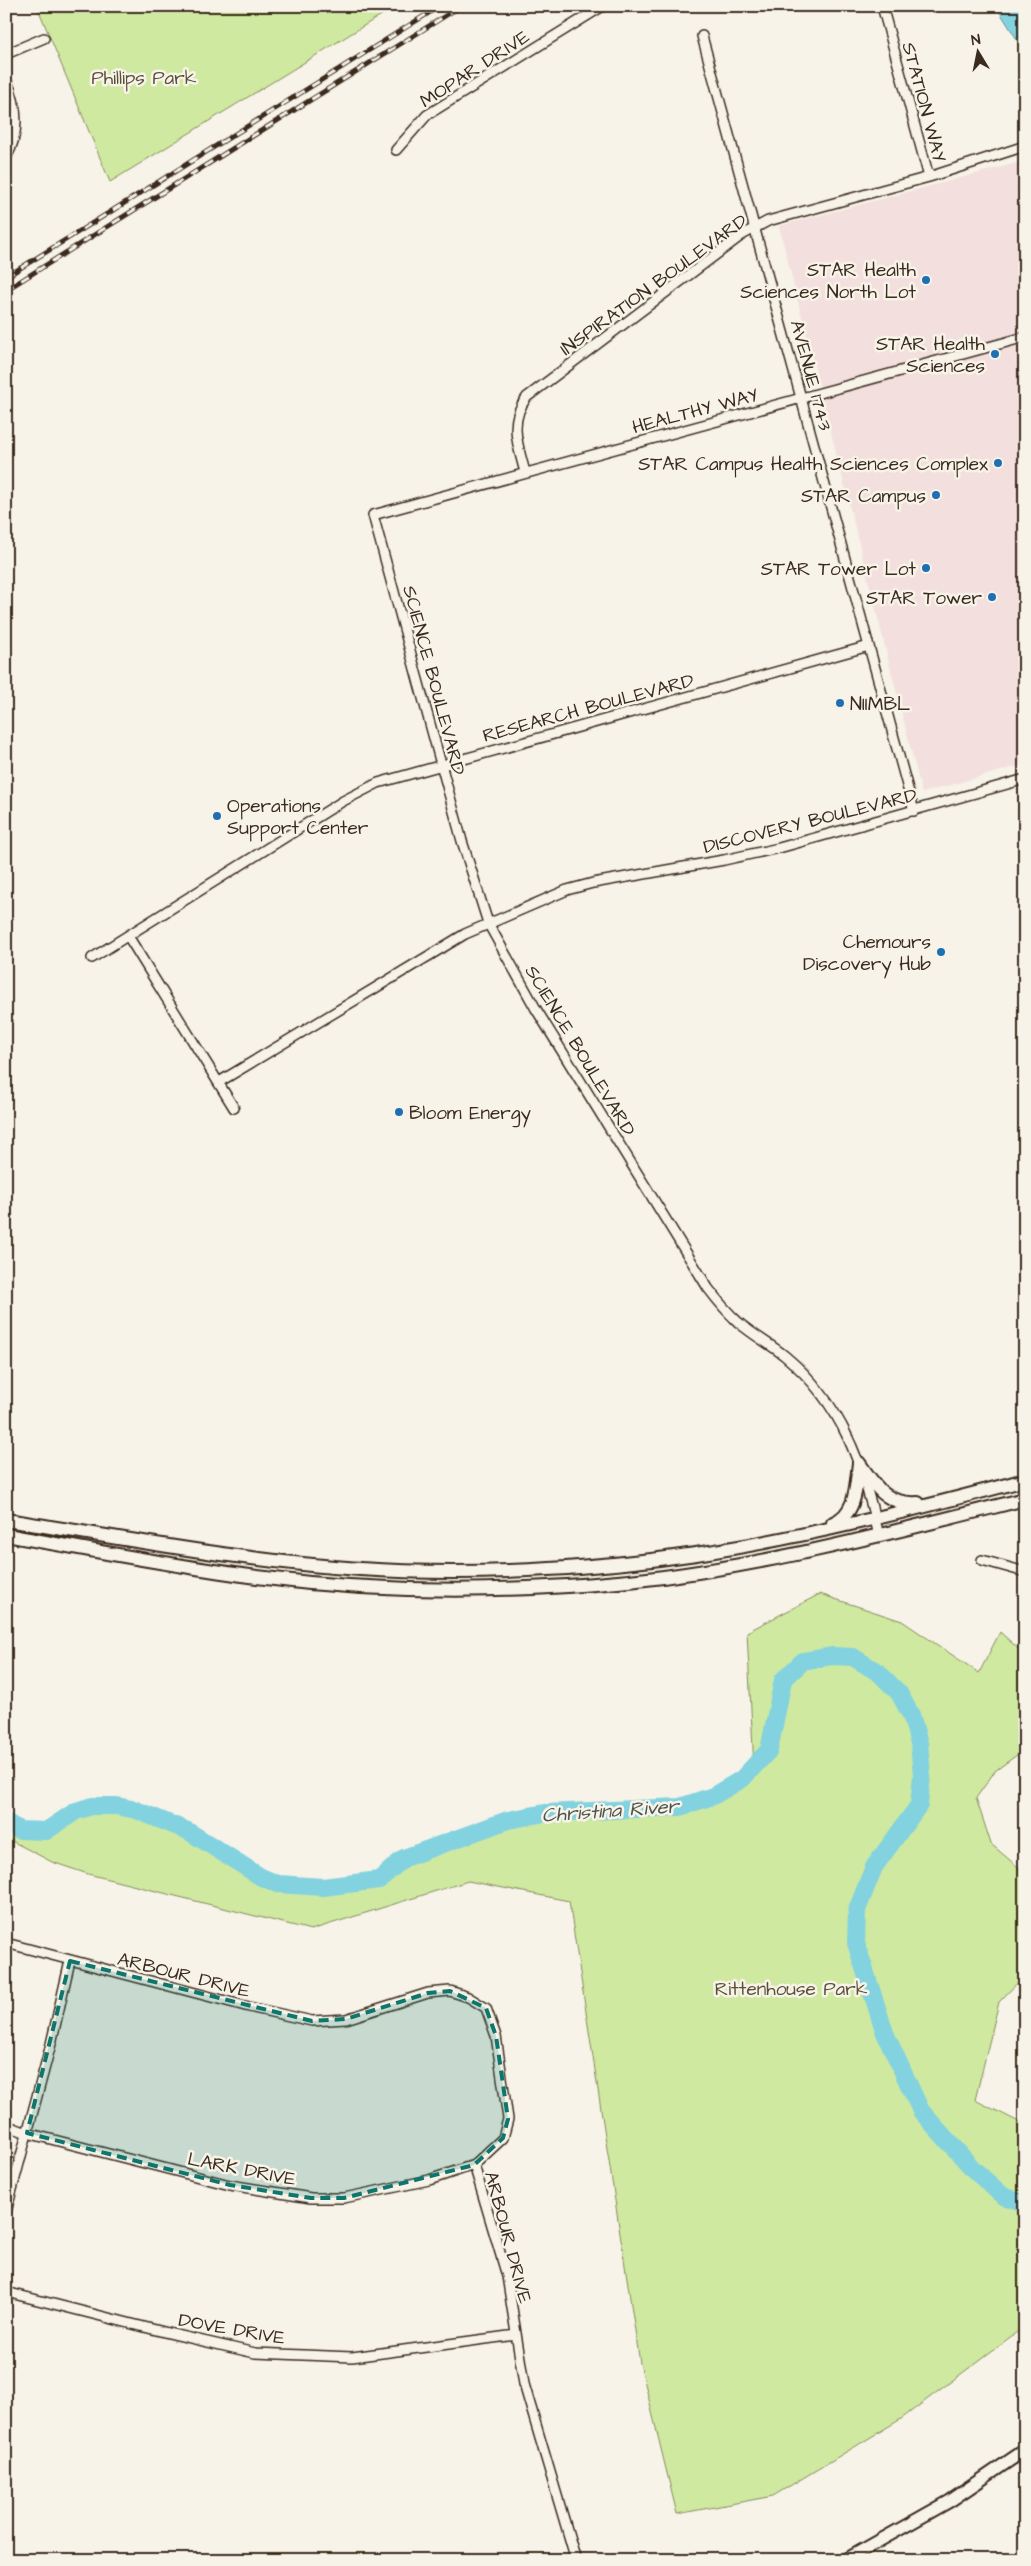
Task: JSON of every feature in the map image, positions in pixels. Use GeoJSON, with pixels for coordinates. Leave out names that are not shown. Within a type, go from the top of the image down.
{"type":"FeatureCollection","features":[{"type":"Feature","properties":{"kind":"main road"},"geometry":{"type":"LineString","coordinates":[[859,1463],[886,1497],[914,1504],[941,1502]]}},
{"type":"Feature","properties":{"kind":"main road"},"geometry":{"type":"LineString","coordinates":[[804,1533],[840,1520],[850,1510],[854,1500],[859,1463]]}},
{"type":"Feature","properties":{"kind":"main road"},"geometry":{"type":"LineString","coordinates":[[6,1520],[260,1558],[362,1569],[423,1571],[535,1568],[630,1562],[696,1554],[804,1533],[941,1502],[1025,1480]]}},
{"type":"Feature","properties":{"kind":"main road"},"geometry":{"type":"LineString","coordinates":[[6,1535],[257,1577],[363,1586],[450,1589],[558,1586],[658,1577],[772,1559],[879,1536],[1025,1499]]}},
{"type":"Feature","properties":{"kind":"street","name":"MOPAR DRIVE"},"geometry":{"type":"LineString","coordinates":[[396,150],[427,115],[603,6]]}},
{"type":"Feature","properties":{"kind":"street","name":"STATION WAY"},"geometry":{"type":"LineString","coordinates":[[882,6],[929,177]]}},
{"type":"Feature","properties":{"kind":"street","name":"AVENUE 1743"},"geometry":{"type":"LineString","coordinates":[[702,36],[914,811]]}},
{"type":"Feature","properties":{"kind":"street"},"geometry":{"type":"LineString","coordinates":[[6,54],[44,38]]}},
{"type":"Feature","properties":{"kind":"street"},"geometry":{"type":"LineString","coordinates":[[6,79],[15,99],[17,117],[12,149],[6,158]]}},
{"type":"Feature","properties":{"kind":"street","name":"INSPIRATION BOULEVARD"},"geometry":{"type":"LineString","coordinates":[[526,472],[518,443],[516,421],[521,405],[527,397],[754,227],[929,177],[1025,146]]}},
{"type":"Feature","properties":{"kind":"street","name":"HEALTHY WAY"},"geometry":{"type":"LineString","coordinates":[[373,515],[1025,337]]}},
{"type":"Feature","properties":{"kind":"street","name":"SCIENCE BOULEVARD"},"geometry":{"type":"LineString","coordinates":[[373,515],[441,764],[488,923],[540,1016],[708,1288],[738,1322],[784,1355],[820,1390],[842,1425],[859,1463],[879,1536]]}},
{"type":"Feature","properties":{"kind":"street","name":"RESEARCH BOULEVARD"},"geometry":{"type":"LineString","coordinates":[[92,958],[358,793],[395,776],[869,646]]}},
{"type":"Feature","properties":{"kind":"street","name":"DISCOVERY BOULEVARD"},"geometry":{"type":"LineString","coordinates":[[219,1082],[466,934],[567,890],[593,883],[752,854],[1025,780]]}},
{"type":"Feature","properties":{"kind":"street"},"geometry":{"type":"LineString","coordinates":[[128,936],[234,1108]]}},
{"type":"Feature","properties":{"kind":"street"},"geometry":{"type":"LineString","coordinates":[[982,1560],[1025,1572]]}},
{"type":"Feature","properties":{"kind":"street","name":"ARBOUR DRIVE"},"geometry":{"type":"LineString","coordinates":[[6,1943],[249,2007],[312,2021],[346,2019],[428,1993],[450,1991],[468,1997],[486,2008],[496,2036],[508,2119],[503,2138],[474,2165],[507,2276],[524,2384],[576,2560]]}},
{"type":"Feature","properties":{"kind":"street"},"geometry":{"type":"LineString","coordinates":[[6,2212],[51,2044],[70,1961]]}},
{"type":"Feature","properties":{"kind":"street","name":"LARK DRIVE"},"geometry":{"type":"LineString","coordinates":[[6,2125],[27,2133],[230,2185],[311,2198],[344,2198],[381,2191],[474,2165]]}},
{"type":"Feature","properties":{"kind":"street","name":"DOVE DRIVE"},"geometry":{"type":"LineString","coordinates":[[6,2292],[255,2353],[352,2356],[516,2335]]}},
{"type":"Feature","properties":{"kind":"street"},"geometry":{"type":"LineString","coordinates":[[845,2560],[950,2501],[1025,2450]]}},
{"type":"Feature","properties":{"kind":"highlighted area"},"geometry":{"type":"Polygon","coordinates":[[[70,1961],[312,2021],[346,2019],[428,1993],[450,1991],[486,2008],[496,2036],[508,2119],[503,2138],[474,2165],[344,2198],[311,2198],[230,2185],[27,2133],[70,1961]]]}},
{"type":"Feature","properties":{"kind":"shaded area","name":"STAR Campus"},"geometry":{"type":"Polygon","coordinates":[[[1025,161],[1025,764],[922,793],[779,226],[1025,161]]]}},
{"type":"Feature","properties":{"kind":"green space","name":"Phillips Park"},"geometry":{"type":"Polygon","coordinates":[[[37,6],[396,6],[110,182],[37,6]]]}},
{"type":"Feature","properties":{"kind":"green space","name":"Rittenhouse Park"},"geometry":{"type":"Polygon","coordinates":[[[820,1594],[902,1621],[979,1673],[1000,1632],[1025,1655],[1025,1749],[995,1771],[976,1798],[991,1844],[1025,1873],[1025,1975],[999,2002],[975,2100],[1025,2125],[1025,2326],[901,2419],[773,2496],[677,2514],[640,2363],[569,1901],[468,1881],[311,1930],[88,1874],[52,1862],[6,1838],[6,1822],[19,1830],[38,1832],[53,1828],[76,1811],[92,1806],[117,1806],[136,1810],[188,1831],[261,1877],[294,1887],[323,1887],[379,1880],[404,1858],[508,1820],[545,1813],[645,1810],[680,1807],[696,1803],[728,1788],[754,1768],[747,1632],[820,1594]]]}},
{"type":"Feature","properties":{"kind":"water"},"geometry":{"type":"Polygon","coordinates":[[[996,6],[1025,6],[1025,50],[1023,49],[996,6]]]}},
{"type":"Feature","properties":{"kind":"waterway","name":"Christina River"},"geometry":{"type":"LineString","coordinates":[[6,1822],[19,1830],[46,1831],[76,1811],[92,1806],[117,1806],[136,1810],[188,1831],[261,1877],[278,1884],[323,1887],[379,1880],[404,1858],[508,1820],[545,1813],[680,1807],[713,1796],[742,1779],[769,1750],[783,1680],[803,1661],[832,1656],[853,1657],[879,1673],[899,1693],[911,1715],[919,1743],[922,1775],[919,1805],[874,1867],[857,1910],[856,1943],[885,2033],[921,2111],[973,2169],[1003,2196],[1025,2203]]}},
{"type":"Feature","properties":{"kind":"railway"},"geometry":{"type":"LineString","coordinates":[[6,277],[440,6]]}},
{"type":"Feature","properties":{"kind":"railway"},"geometry":{"type":"LineString","coordinates":[[6,290],[461,6]]}},
{"type":"Feature","properties":{"kind":"place","name":"STAR Health Sciences North Lot"},"geometry":{"type":"Point","coordinates":[926,280]}},
{"type":"Feature","properties":{"kind":"place","name":"STAR Health Sciences"},"geometry":{"type":"Point","coordinates":[995,354]}},
{"type":"Feature","properties":{"kind":"place","name":"STAR Campus Health Sciences Complex"},"geometry":{"type":"Point","coordinates":[998,463]}},
{"type":"Feature","properties":{"kind":"place","name":"STAR Campus"},"geometry":{"type":"Point","coordinates":[936,495]}},
{"type":"Feature","properties":{"kind":"place","name":"STAR Tower Lot"},"geometry":{"type":"Point","coordinates":[926,568]}},
{"type":"Feature","properties":{"kind":"place","name":"STAR Tower"},"geometry":{"type":"Point","coordinates":[992,597]}},
{"type":"Feature","properties":{"kind":"place","name":"NIIMBL"},"geometry":{"type":"Point","coordinates":[840,703]}},
{"type":"Feature","properties":{"kind":"place","name":"Operations Support Center"},"geometry":{"type":"Point","coordinates":[217,816]}},
{"type":"Feature","properties":{"kind":"place","name":"Chemours Discovery Hub"},"geometry":{"type":"Point","coordinates":[941,952]}},
{"type":"Feature","properties":{"kind":"place","name":"Bloom Energy"},"geometry":{"type":"Point","coordinates":[399,1112]}}]}
